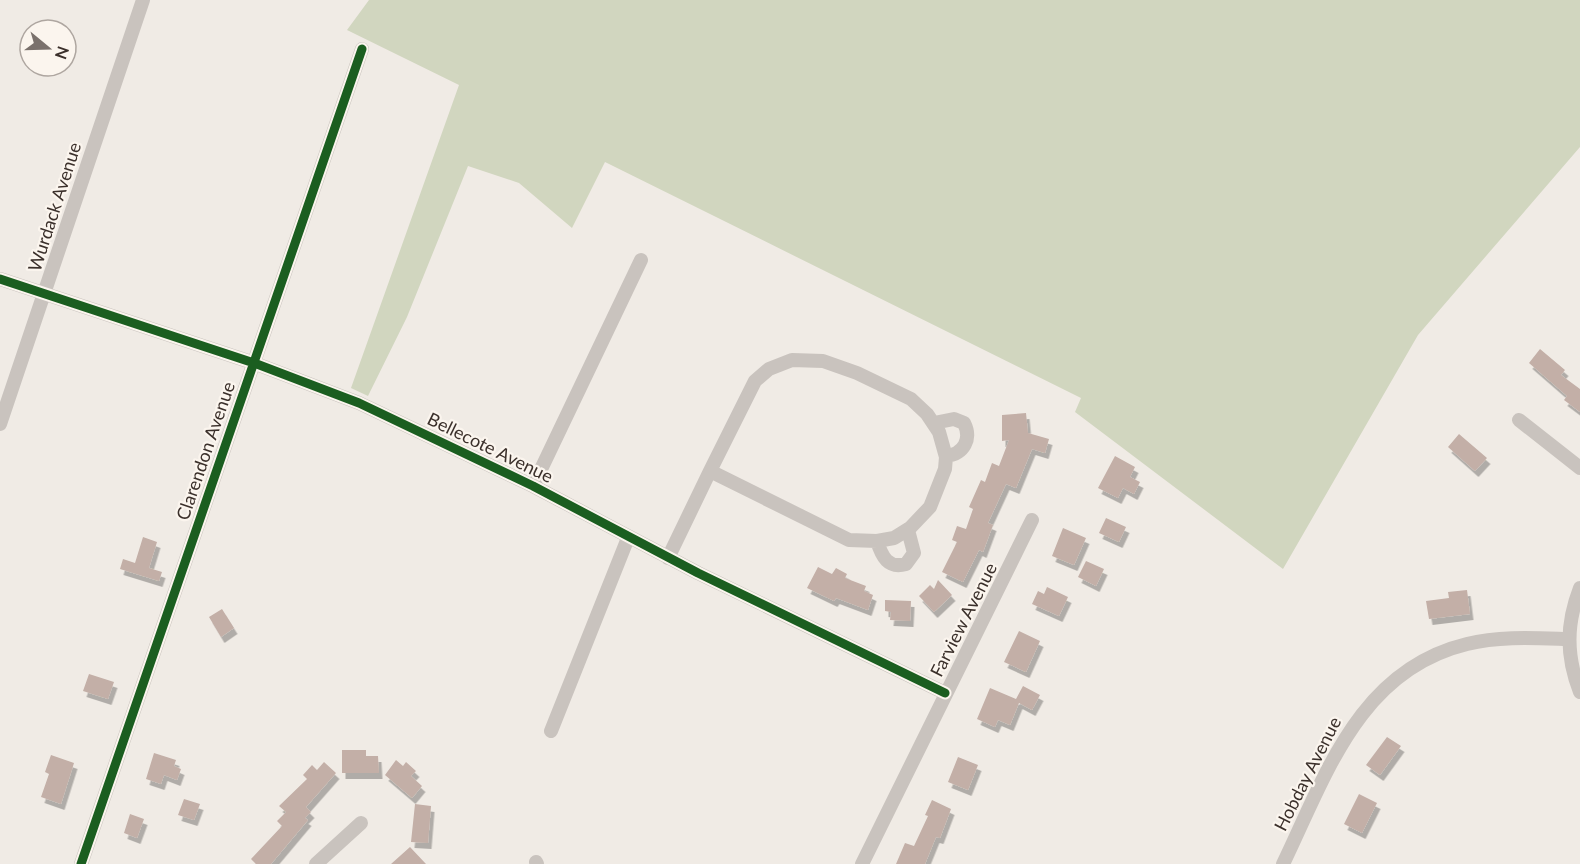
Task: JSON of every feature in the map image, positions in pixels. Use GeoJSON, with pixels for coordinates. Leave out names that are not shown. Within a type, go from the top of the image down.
{"type":"FeatureCollection","features":[{"type":"Feature","properties":{"kind":"street","name":"Wurdack Avenue"},"geometry":{"type":"LineString","coordinates":[[0,424],[142,0]]}},
{"type":"Feature","properties":{"kind":"street","name":"Clarendon Avenue"},"geometry":{"type":"LineString","coordinates":[[81,864],[362,49]]}},
{"type":"Feature","properties":{"kind":"street"},"geometry":{"type":"LineString","coordinates":[[533,486],[641,260]]}},
{"type":"Feature","properties":{"kind":"street","name":"Bellecote Avenue"},"geometry":{"type":"LineString","coordinates":[[0,279],[254,363],[359,402],[533,486],[668,558],[945,693]]}},
{"type":"Feature","properties":{"kind":"street"},"geometry":{"type":"LineString","coordinates":[[668,558],[710,471],[756,381],[769,369],[792,360],[823,361],[857,373],[911,399],[934,423],[946,456],[945,469],[930,507],[908,530],[894,538],[878,541],[849,540],[710,471]]}},
{"type":"Feature","properties":{"kind":"street"},"geometry":{"type":"LineString","coordinates":[[934,423],[954,419],[964,423],[968,432],[967,443],[959,452],[946,456]]}},
{"type":"Feature","properties":{"kind":"street"},"geometry":{"type":"LineString","coordinates":[[1519,420],[1580,468]]}},
{"type":"Feature","properties":{"kind":"street","name":"Farview Avenue"},"geometry":{"type":"LineString","coordinates":[[862,864],[1032,520]]}},
{"type":"Feature","properties":{"kind":"street"},"geometry":{"type":"LineString","coordinates":[[878,541],[881,554],[888,563],[897,566],[906,564],[914,553],[908,530]]}},
{"type":"Feature","properties":{"kind":"street"},"geometry":{"type":"LineString","coordinates":[[551,731],[628,538]]}},
{"type":"Feature","properties":{"kind":"street"},"geometry":{"type":"LineString","coordinates":[[1580,588],[1573,607],[1567,639],[1574,676],[1580,692]]}},
{"type":"Feature","properties":{"kind":"street","name":"Hobday Avenue"},"geometry":{"type":"LineString","coordinates":[[1283,864],[1353,724],[1394,680],[1408,669],[1465,644],[1517,638],[1567,639]]}},
{"type":"Feature","properties":{"kind":"street"},"geometry":{"type":"LineString","coordinates":[[316,864],[361,823]]}},
{"type":"Feature","properties":{"kind":"green space"},"geometry":{"type":"Polygon","coordinates":[[[369,0],[1580,0],[1580,147],[1418,335],[1283,569],[1075,412],[1081,398],[605,162],[572,228],[519,183],[468,166],[407,317],[368,396],[351,388],[459,85],[347,30],[369,0]]]}},
{"type":"Feature","properties":{"kind":"building"},"geometry":{"type":"Polygon","coordinates":[[[1540,349],[1565,370],[1561,375],[1580,389],[1580,412],[1564,400],[1567,396],[1529,363],[1540,349]]]}},
{"type":"Feature","properties":{"kind":"building"},"geometry":{"type":"Polygon","coordinates":[[[1026,413],[1028,433],[1049,439],[1045,453],[1032,449],[1016,488],[1006,484],[988,523],[993,525],[983,552],[979,550],[963,582],[942,572],[957,542],[952,540],[957,526],[966,529],[973,509],[969,507],[981,480],[985,482],[992,463],[999,466],[1009,440],[1002,441],[1002,415],[1026,413]]]}},
{"type":"Feature","properties":{"kind":"building"},"geometry":{"type":"Polygon","coordinates":[[[1459,434],[1487,458],[1475,471],[1448,447],[1459,434]]]}},
{"type":"Feature","properties":{"kind":"building"},"geometry":{"type":"Polygon","coordinates":[[[1115,456],[1135,467],[1130,477],[1140,482],[1134,494],[1123,488],[1118,498],[1098,488],[1115,456]]]}},
{"type":"Feature","properties":{"kind":"building"},"geometry":{"type":"Polygon","coordinates":[[[1106,518],[1126,527],[1119,542],[1099,533],[1106,518]]]}},
{"type":"Feature","properties":{"kind":"building"},"geometry":{"type":"Polygon","coordinates":[[[1063,528],[1086,538],[1074,565],[1052,556],[1063,528]]]}},
{"type":"Feature","properties":{"kind":"building"},"geometry":{"type":"Polygon","coordinates":[[[143,537],[157,542],[149,568],[162,572],[159,581],[120,569],[123,559],[135,563],[143,537]]]}},
{"type":"Feature","properties":{"kind":"building"},"geometry":{"type":"Polygon","coordinates":[[[1086,561],[1104,569],[1096,586],[1078,577],[1086,561]]]}},
{"type":"Feature","properties":{"kind":"building"},"geometry":{"type":"Polygon","coordinates":[[[818,567],[832,574],[836,568],[847,574],[845,578],[866,586],[864,591],[873,595],[868,610],[836,598],[834,601],[807,588],[818,567]]]}},
{"type":"Feature","properties":{"kind":"building"},"geometry":{"type":"Polygon","coordinates":[[[938,580],[952,595],[934,612],[919,596],[930,585],[934,589],[938,580]]]}},
{"type":"Feature","properties":{"kind":"building"},"geometry":{"type":"Polygon","coordinates":[[[1047,587],[1068,597],[1059,616],[1032,604],[1038,591],[1044,594],[1047,587]]]}},
{"type":"Feature","properties":{"kind":"building"},"geometry":{"type":"Polygon","coordinates":[[[1467,590],[1470,614],[1429,619],[1426,601],[1449,598],[1448,592],[1467,590]]]}},
{"type":"Feature","properties":{"kind":"building"},"geometry":{"type":"Polygon","coordinates":[[[885,600],[911,601],[910,621],[890,620],[891,612],[885,611],[885,600]]]}},
{"type":"Feature","properties":{"kind":"building"},"geometry":{"type":"Polygon","coordinates":[[[222,609],[234,628],[221,637],[209,617],[222,609]]]}},
{"type":"Feature","properties":{"kind":"building"},"geometry":{"type":"Polygon","coordinates":[[[1019,631],[1040,641],[1026,672],[1004,662],[1019,631]]]}},
{"type":"Feature","properties":{"kind":"building"},"geometry":{"type":"Polygon","coordinates":[[[89,674],[114,682],[108,699],[83,691],[89,674]]]}},
{"type":"Feature","properties":{"kind":"building"},"geometry":{"type":"Polygon","coordinates":[[[1023,686],[1040,695],[1032,710],[1019,703],[1010,725],[998,720],[995,727],[977,719],[990,688],[1016,699],[1023,686]]]}},
{"type":"Feature","properties":{"kind":"building"},"geometry":{"type":"Polygon","coordinates":[[[1387,737],[1401,746],[1380,775],[1366,765],[1387,737]]]}},
{"type":"Feature","properties":{"kind":"building"},"geometry":{"type":"Polygon","coordinates":[[[342,750],[366,750],[366,756],[378,756],[379,773],[342,773],[342,750]]]}},
{"type":"Feature","properties":{"kind":"building"},"geometry":{"type":"Polygon","coordinates":[[[154,753],[176,760],[174,766],[181,769],[177,780],[164,775],[161,784],[146,779],[154,753]]]}},
{"type":"Feature","properties":{"kind":"building"},"geometry":{"type":"Polygon","coordinates":[[[51,755],[74,763],[61,804],[41,797],[49,774],[45,772],[51,755]]]}},
{"type":"Feature","properties":{"kind":"building"},"geometry":{"type":"Polygon","coordinates":[[[958,757],[978,765],[968,790],[948,782],[958,757]]]}},
{"type":"Feature","properties":{"kind":"building"},"geometry":{"type":"Polygon","coordinates":[[[396,760],[403,766],[406,762],[416,771],[411,776],[422,786],[412,798],[385,775],[396,760]]]}},
{"type":"Feature","properties":{"kind":"building"},"geometry":{"type":"Polygon","coordinates":[[[324,762],[336,773],[306,807],[311,812],[305,818],[308,820],[271,864],[256,864],[251,859],[282,826],[277,821],[286,812],[279,806],[307,779],[303,775],[312,765],[317,770],[324,762]]]}},
{"type":"Feature","properties":{"kind":"building"},"geometry":{"type":"Polygon","coordinates":[[[1359,794],[1377,803],[1362,833],[1344,824],[1359,794]]]}},
{"type":"Feature","properties":{"kind":"building"},"geometry":{"type":"Polygon","coordinates":[[[184,799],[200,804],[194,820],[178,815],[184,799]]]}},
{"type":"Feature","properties":{"kind":"building"},"geometry":{"type":"Polygon","coordinates":[[[932,800],[951,809],[940,838],[936,837],[925,864],[896,864],[905,843],[914,846],[928,816],[925,815],[932,800]]]}},
{"type":"Feature","properties":{"kind":"building"},"geometry":{"type":"Polygon","coordinates":[[[415,804],[431,806],[428,843],[411,842],[415,804]]]}},
{"type":"Feature","properties":{"kind":"building"},"geometry":{"type":"Polygon","coordinates":[[[130,814],[144,819],[137,838],[124,833],[130,814]]]}},
{"type":"Feature","properties":{"kind":"building"},"geometry":{"type":"Polygon","coordinates":[[[410,847],[426,864],[391,864],[410,847]]]}},
{"type":"Feature","properties":{"kind":"cycle path"},"geometry":{"type":"LineString","coordinates":[[81,864],[362,49]]}},
{"type":"Feature","properties":{"kind":"cycle path"},"geometry":{"type":"LineString","coordinates":[[0,279],[254,363],[359,403],[533,486],[698,573],[945,693]]}}]}
